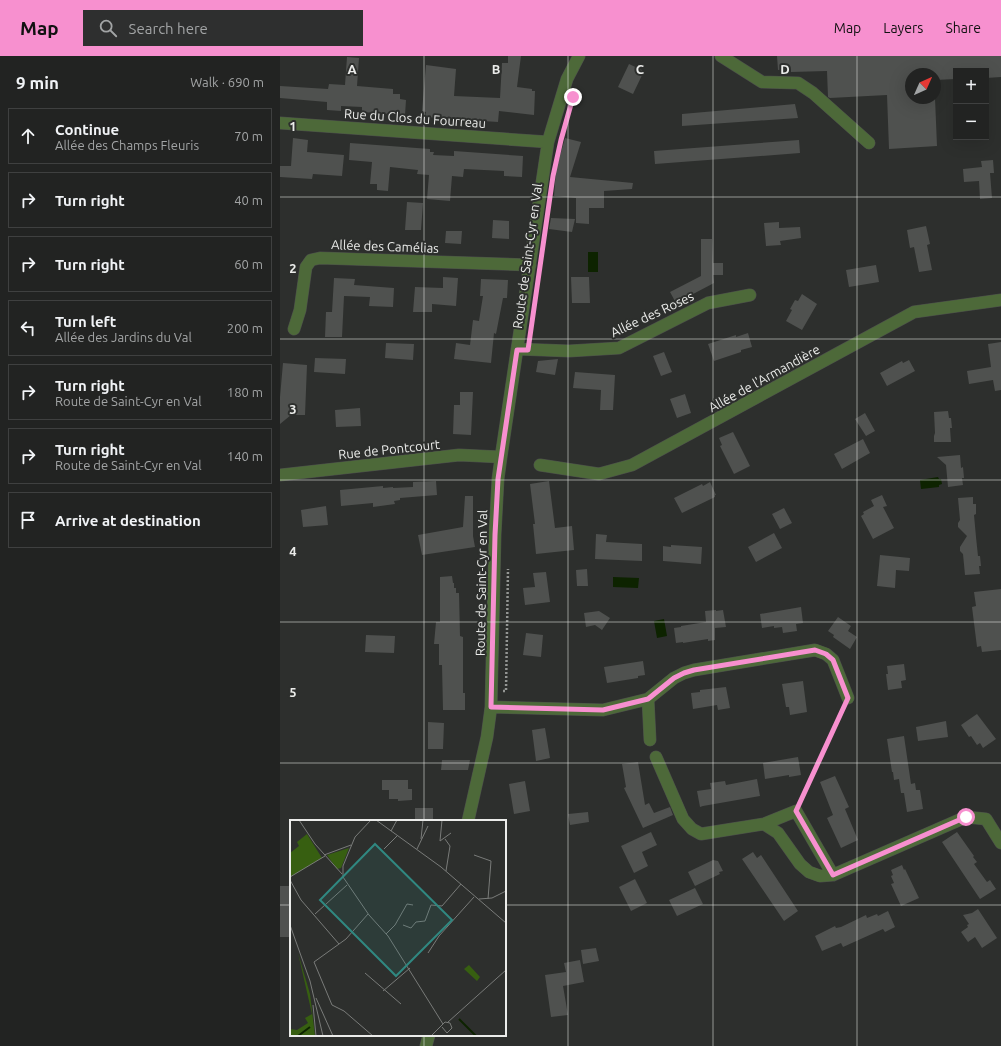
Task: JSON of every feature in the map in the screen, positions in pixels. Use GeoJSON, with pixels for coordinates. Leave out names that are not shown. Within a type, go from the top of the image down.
{"type":"FeatureCollection","features":[{"type":"Feature","properties":{"kind":"street","name":"Route de Saint-Cyr en Val"},"geometry":{"type":"LineString","coordinates":[[468,820],[487,737],[491,707],[495,535],[498,479],[501,457],[548,142],[567,79],[579,56]]}},
{"type":"Feature","properties":{"kind":"street"},"geometry":{"type":"LineString","coordinates":[[720,56],[762,82],[798,83],[814,93],[869,143]]}},
{"type":"Feature","properties":{"kind":"street","name":"Rue du Clos du Fourreau"},"geometry":{"type":"LineString","coordinates":[[280,123],[548,142]]}},
{"type":"Feature","properties":{"kind":"street","name":"Allée des Camélias"},"geometry":{"type":"LineString","coordinates":[[294,329],[300,310],[306,267],[311,260],[320,258],[530,265]]}},
{"type":"Feature","properties":{"kind":"street","name":"Allée des Roses"},"geometry":{"type":"LineString","coordinates":[[517,350],[569,351],[619,348],[708,303],[750,294]]}},
{"type":"Feature","properties":{"kind":"street","name":"Allée de l'Armandière"},"geometry":{"type":"LineString","coordinates":[[540,465],[599,474],[632,465],[914,312],[1001,300]]}},
{"type":"Feature","properties":{"kind":"street","name":"Rue de Pontcourt"},"geometry":{"type":"LineString","coordinates":[[280,475],[458,455],[501,457]]}},
{"type":"Feature","properties":{"kind":"street"},"geometry":{"type":"LineString","coordinates":[[491,707],[603,710],[648,699],[674,678],[694,670],[815,650],[826,654],[833,660],[848,698]]}},
{"type":"Feature","properties":{"kind":"street"},"geometry":{"type":"LineString","coordinates":[[648,699],[650,740]]}},
{"type":"Feature","properties":{"kind":"street"},"geometry":{"type":"LineString","coordinates":[[656,757],[683,819],[692,829],[701,834],[764,824],[796,811],[833,875]]}},
{"type":"Feature","properties":{"kind":"street"},"geometry":{"type":"LineString","coordinates":[[764,824],[778,833],[800,864],[809,872],[820,876],[833,875],[966,817],[986,820],[1001,843]]}},
{"type":"Feature","properties":{"kind":"street"},"geometry":{"type":"LineString","coordinates":[[426,1046],[429,1036]]}},
{"type":"Feature","properties":{"kind":"path","name":"Route de Saint-Cyr en Val"},"geometry":{"type":"LineString","coordinates":[[492,688],[506,691],[508,568]]}},
{"type":"Feature","properties":{"kind":"path"},"geometry":{"type":"LineString","coordinates":[[796,811],[848,698]]}},
{"type":"Feature","properties":{"kind":"shaded area"},"geometry":{"type":"Polygon","coordinates":[[[588,252],[598,252],[598,272],[588,272],[588,252]]]}},
{"type":"Feature","properties":{"kind":"shaded area"},"geometry":{"type":"Polygon","coordinates":[[[938,477],[941,479],[942,484],[939,485],[939,487],[921,489],[920,480],[938,477]]]}},
{"type":"Feature","properties":{"kind":"shaded area"},"geometry":{"type":"Polygon","coordinates":[[[613,577],[639,578],[638,588],[613,587],[613,577]]]}},
{"type":"Feature","properties":{"kind":"shaded area"},"geometry":{"type":"Polygon","coordinates":[[[664,619],[667,636],[657,638],[654,621],[664,619]]]}},
{"type":"Feature","properties":{"kind":"building"},"geometry":{"type":"Polygon","coordinates":[[[508,56],[521,56],[517,87],[532,89],[532,91],[535,91],[534,115],[499,111],[498,122],[425,117],[426,112],[422,111],[426,65],[456,69],[454,96],[500,98],[502,63],[508,63],[508,56]]]}},
{"type":"Feature","properties":{"kind":"building"},"geometry":{"type":"Polygon","coordinates":[[[777,56],[1001,56],[1001,77],[989,78],[989,68],[953,68],[953,79],[941,80],[941,68],[905,68],[905,104],[935,104],[937,146],[889,149],[887,95],[830,98],[828,97],[827,71],[791,72],[790,69],[778,70],[777,56]]]}},
{"type":"Feature","properties":{"kind":"building"},"geometry":{"type":"Polygon","coordinates":[[[347,57],[359,58],[357,86],[393,89],[393,94],[400,94],[400,99],[406,100],[405,115],[362,112],[362,107],[341,106],[341,111],[327,110],[327,102],[280,98],[280,86],[328,89],[329,84],[345,85],[347,57]]]}},
{"type":"Feature","properties":{"kind":"building"},"geometry":{"type":"Polygon","coordinates":[[[629,64],[644,71],[633,94],[618,87],[629,64]]]}},
{"type":"Feature","properties":{"kind":"building"},"geometry":{"type":"Polygon","coordinates":[[[795,104],[798,118],[682,126],[682,114],[795,104]]]}},
{"type":"Feature","properties":{"kind":"building"},"geometry":{"type":"Polygon","coordinates":[[[293,138],[308,140],[307,152],[344,155],[342,176],[313,174],[312,179],[280,177],[280,166],[291,166],[293,138]]]}},
{"type":"Feature","properties":{"kind":"building"},"geometry":{"type":"Polygon","coordinates":[[[565,138],[581,142],[570,177],[633,183],[632,189],[604,191],[604,208],[589,208],[589,224],[576,223],[576,198],[554,196],[556,170],[565,138]]]}},
{"type":"Feature","properties":{"kind":"building"},"geometry":{"type":"Polygon","coordinates":[[[799,140],[800,153],[655,164],[654,151],[799,140]]]}},
{"type":"Feature","properties":{"kind":"building"},"geometry":{"type":"Polygon","coordinates":[[[350,143],[430,149],[430,152],[434,152],[433,155],[454,156],[454,151],[523,156],[522,177],[504,176],[504,171],[464,169],[463,177],[452,176],[450,201],[427,199],[429,175],[417,174],[418,170],[390,167],[388,191],[377,190],[377,184],[370,184],[372,162],[349,160],[350,143]]]}},
{"type":"Feature","properties":{"kind":"building"},"geometry":{"type":"Polygon","coordinates":[[[993,160],[994,173],[990,173],[992,198],[980,199],[979,181],[964,182],[963,169],[982,167],[981,161],[993,160]]]}},
{"type":"Feature","properties":{"kind":"building"},"geometry":{"type":"Polygon","coordinates":[[[407,202],[423,203],[421,230],[405,230],[407,202]]]}},
{"type":"Feature","properties":{"kind":"building"},"geometry":{"type":"Polygon","coordinates":[[[551,218],[575,219],[572,232],[549,229],[551,218]]]}},
{"type":"Feature","properties":{"kind":"building"},"geometry":{"type":"Polygon","coordinates":[[[493,220],[509,221],[509,239],[492,238],[493,220]]]}},
{"type":"Feature","properties":{"kind":"building"},"geometry":{"type":"Polygon","coordinates":[[[779,222],[779,228],[800,227],[801,238],[780,241],[781,245],[766,246],[764,223],[779,222]]]}},
{"type":"Feature","properties":{"kind":"building"},"geometry":{"type":"Polygon","coordinates":[[[926,226],[930,244],[927,245],[932,270],[919,272],[914,247],[910,248],[907,230],[926,226]]]}},
{"type":"Feature","properties":{"kind":"building"},"geometry":{"type":"Polygon","coordinates":[[[446,231],[462,231],[461,244],[445,243],[446,231]]]}},
{"type":"Feature","properties":{"kind":"building"},"geometry":{"type":"Polygon","coordinates":[[[701,239],[712,239],[713,263],[723,263],[723,275],[713,275],[714,283],[676,303],[670,292],[701,276],[701,239]]]}},
{"type":"Feature","properties":{"kind":"building"},"geometry":{"type":"Polygon","coordinates":[[[876,265],[879,282],[849,287],[846,270],[876,265]]]}},
{"type":"Feature","properties":{"kind":"building"},"geometry":{"type":"Polygon","coordinates":[[[443,277],[458,278],[456,306],[432,304],[432,312],[413,312],[415,287],[443,288],[443,277]]]}},
{"type":"Feature","properties":{"kind":"building"},"geometry":{"type":"Polygon","coordinates":[[[571,277],[589,277],[590,303],[572,303],[571,277]]]}},
{"type":"Feature","properties":{"kind":"building"},"geometry":{"type":"Polygon","coordinates":[[[334,278],[355,279],[354,285],[394,288],[393,307],[369,306],[370,297],[344,296],[342,337],[325,337],[326,312],[332,312],[334,278]]]}},
{"type":"Feature","properties":{"kind":"building"},"geometry":{"type":"Polygon","coordinates":[[[481,279],[508,280],[507,298],[503,298],[496,334],[494,333],[491,363],[454,359],[456,343],[470,345],[473,320],[479,321],[483,296],[480,296],[481,279]]]}},
{"type":"Feature","properties":{"kind":"building"},"geometry":{"type":"Polygon","coordinates":[[[802,294],[817,304],[802,330],[786,321],[795,300],[798,301],[802,294]]]}},
{"type":"Feature","properties":{"kind":"building"},"geometry":{"type":"Polygon","coordinates":[[[748,333],[752,347],[714,361],[708,344],[736,335],[736,337],[748,333]]]}},
{"type":"Feature","properties":{"kind":"building"},"geometry":{"type":"Polygon","coordinates":[[[1001,342],[1001,390],[995,391],[993,380],[969,384],[967,371],[991,367],[988,344],[1001,342]]]}},
{"type":"Feature","properties":{"kind":"building"},"geometry":{"type":"Polygon","coordinates":[[[386,343],[414,344],[413,360],[385,358],[386,343]]]}},
{"type":"Feature","properties":{"kind":"building"},"geometry":{"type":"Polygon","coordinates":[[[664,352],[672,372],[661,376],[653,356],[664,352]]]}},
{"type":"Feature","properties":{"kind":"building"},"geometry":{"type":"Polygon","coordinates":[[[315,358],[346,359],[345,374],[314,372],[315,358]]]}},
{"type":"Feature","properties":{"kind":"building"},"geometry":{"type":"Polygon","coordinates":[[[558,359],[555,375],[536,372],[538,361],[558,359]]]}},
{"type":"Feature","properties":{"kind":"building"},"geometry":{"type":"Polygon","coordinates":[[[909,360],[915,371],[887,386],[880,373],[902,361],[903,363],[909,360]]]}},
{"type":"Feature","properties":{"kind":"building"},"geometry":{"type":"Polygon","coordinates":[[[283,363],[307,365],[305,415],[291,415],[280,424],[280,397],[283,363]]]}},
{"type":"Feature","properties":{"kind":"building"},"geometry":{"type":"Polygon","coordinates":[[[575,372],[615,375],[613,410],[600,410],[601,390],[573,388],[575,372]]]}},
{"type":"Feature","properties":{"kind":"building"},"geometry":{"type":"Polygon","coordinates":[[[460,392],[473,392],[471,435],[453,434],[454,405],[460,405],[460,392]]]}},
{"type":"Feature","properties":{"kind":"building"},"geometry":{"type":"Polygon","coordinates":[[[685,394],[691,413],[677,418],[670,399],[685,394]]]}},
{"type":"Feature","properties":{"kind":"building"},"geometry":{"type":"Polygon","coordinates":[[[360,408],[361,426],[336,427],[335,410],[360,408]]]}},
{"type":"Feature","properties":{"kind":"building"},"geometry":{"type":"Polygon","coordinates":[[[948,411],[949,418],[951,418],[952,428],[950,428],[951,442],[934,442],[934,412],[948,411]]]}},
{"type":"Feature","properties":{"kind":"building"},"geometry":{"type":"Polygon","coordinates":[[[865,413],[875,431],[866,436],[855,419],[865,413]]]}},
{"type":"Feature","properties":{"kind":"building"},"geometry":{"type":"Polygon","coordinates":[[[733,432],[750,466],[734,474],[720,446],[722,445],[719,438],[733,432]]]}},
{"type":"Feature","properties":{"kind":"building"},"geometry":{"type":"Polygon","coordinates":[[[863,439],[870,453],[842,469],[834,454],[863,439]]]}},
{"type":"Feature","properties":{"kind":"building"},"geometry":{"type":"Polygon","coordinates":[[[960,455],[961,468],[963,467],[963,485],[948,487],[946,465],[937,457],[960,455]]]}},
{"type":"Feature","properties":{"kind":"building"},"geometry":{"type":"Polygon","coordinates":[[[436,481],[437,495],[400,498],[400,500],[394,501],[395,504],[373,507],[373,503],[341,506],[340,490],[383,486],[383,488],[413,487],[413,482],[436,481]]]}},
{"type":"Feature","properties":{"kind":"building"},"geometry":{"type":"Polygon","coordinates":[[[549,481],[555,528],[572,526],[574,550],[536,554],[533,524],[535,524],[530,484],[549,481]]]}},
{"type":"Feature","properties":{"kind":"building"},"geometry":{"type":"Polygon","coordinates":[[[710,482],[716,495],[715,497],[682,513],[674,498],[702,484],[703,486],[710,482]]]}},
{"type":"Feature","properties":{"kind":"building"},"geometry":{"type":"Polygon","coordinates":[[[882,495],[887,506],[883,507],[894,528],[873,539],[861,516],[864,514],[863,512],[874,506],[871,500],[882,495]]]}},
{"type":"Feature","properties":{"kind":"building"},"geometry":{"type":"Polygon","coordinates":[[[465,496],[473,496],[473,536],[475,547],[422,555],[418,535],[463,527],[465,496]]]}},
{"type":"Feature","properties":{"kind":"building"},"geometry":{"type":"Polygon","coordinates":[[[973,497],[973,504],[976,504],[976,514],[974,515],[978,556],[980,556],[981,566],[979,566],[980,574],[965,575],[963,554],[960,551],[960,547],[967,536],[958,527],[960,520],[958,498],[973,497]]]}},
{"type":"Feature","properties":{"kind":"building"},"geometry":{"type":"Polygon","coordinates":[[[326,506],[328,525],[303,527],[301,510],[326,506]]]}},
{"type":"Feature","properties":{"kind":"building"},"geometry":{"type":"Polygon","coordinates":[[[784,508],[792,523],[780,529],[772,514],[784,508]]]}},
{"type":"Feature","properties":{"kind":"building"},"geometry":{"type":"Polygon","coordinates":[[[774,533],[782,548],[756,562],[748,547],[774,533]]]}},
{"type":"Feature","properties":{"kind":"building"},"geometry":{"type":"Polygon","coordinates":[[[596,534],[607,535],[606,542],[642,544],[642,561],[595,559],[596,534]]]}},
{"type":"Feature","properties":{"kind":"building"},"geometry":{"type":"Polygon","coordinates":[[[671,545],[702,547],[701,564],[663,561],[663,546],[671,547],[671,545]]]}},
{"type":"Feature","properties":{"kind":"building"},"geometry":{"type":"Polygon","coordinates":[[[880,555],[910,558],[909,571],[896,570],[895,588],[877,586],[880,555]]]}},
{"type":"Feature","properties":{"kind":"building"},"geometry":{"type":"Polygon","coordinates":[[[587,569],[588,586],[577,586],[576,570],[587,569]]]}},
{"type":"Feature","properties":{"kind":"building"},"geometry":{"type":"Polygon","coordinates":[[[546,572],[550,602],[525,605],[523,588],[535,587],[533,573],[546,572]]]}},
{"type":"Feature","properties":{"kind":"building"},"geometry":{"type":"Polygon","coordinates":[[[452,576],[456,593],[459,593],[460,636],[463,637],[463,693],[465,693],[465,710],[443,710],[442,665],[439,665],[439,644],[434,644],[436,622],[440,622],[440,577],[452,576]]]}},
{"type":"Feature","properties":{"kind":"building"},"geometry":{"type":"Polygon","coordinates":[[[1001,589],[1001,650],[982,652],[981,646],[977,647],[972,607],[976,606],[974,592],[1001,589]]]}},
{"type":"Feature","properties":{"kind":"building"},"geometry":{"type":"Polygon","coordinates":[[[801,607],[803,623],[796,624],[797,631],[783,633],[782,627],[774,628],[774,626],[762,628],[760,614],[801,607]]]}},
{"type":"Feature","properties":{"kind":"building"},"geometry":{"type":"Polygon","coordinates":[[[723,610],[726,627],[715,628],[715,640],[708,641],[708,639],[676,643],[674,628],[706,622],[705,611],[723,610]]]}},
{"type":"Feature","properties":{"kind":"building"},"geometry":{"type":"Polygon","coordinates":[[[599,611],[610,618],[602,630],[595,625],[586,627],[584,613],[599,611]]]}},
{"type":"Feature","properties":{"kind":"building"},"geometry":{"type":"Polygon","coordinates":[[[838,617],[851,626],[848,631],[857,637],[850,649],[833,637],[834,635],[828,631],[838,617]]]}},
{"type":"Feature","properties":{"kind":"building"},"geometry":{"type":"Polygon","coordinates":[[[526,633],[543,635],[541,657],[523,655],[526,633]]]}},
{"type":"Feature","properties":{"kind":"building"},"geometry":{"type":"Polygon","coordinates":[[[366,635],[395,636],[394,653],[365,652],[366,635]]]}},
{"type":"Feature","properties":{"kind":"building"},"geometry":{"type":"Polygon","coordinates":[[[643,661],[645,675],[638,676],[638,678],[607,683],[604,667],[643,661]]]}},
{"type":"Feature","properties":{"kind":"building"},"geometry":{"type":"Polygon","coordinates":[[[904,664],[906,680],[901,681],[902,688],[888,690],[886,674],[888,674],[887,666],[904,664]]]}},
{"type":"Feature","properties":{"kind":"building"},"geometry":{"type":"Polygon","coordinates":[[[803,681],[807,712],[790,715],[789,707],[786,707],[782,684],[803,681]]]}},
{"type":"Feature","properties":{"kind":"building"},"geometry":{"type":"Polygon","coordinates":[[[726,687],[730,708],[718,710],[717,705],[693,709],[691,693],[700,692],[700,690],[726,687]]]}},
{"type":"Feature","properties":{"kind":"building"},"geometry":{"type":"Polygon","coordinates":[[[977,714],[996,739],[983,748],[980,743],[977,745],[971,736],[969,737],[961,725],[977,714]]]}},
{"type":"Feature","properties":{"kind":"building"},"geometry":{"type":"Polygon","coordinates":[[[946,721],[948,737],[918,741],[916,727],[946,721]]]}},
{"type":"Feature","properties":{"kind":"building"},"geometry":{"type":"Polygon","coordinates":[[[428,722],[444,723],[443,749],[428,749],[428,722]]]}},
{"type":"Feature","properties":{"kind":"building"},"geometry":{"type":"Polygon","coordinates":[[[545,728],[550,758],[536,761],[532,730],[545,728]]]}},
{"type":"Feature","properties":{"kind":"building"},"geometry":{"type":"Polygon","coordinates":[[[904,736],[911,784],[915,783],[916,790],[920,790],[923,809],[907,812],[904,793],[901,793],[899,779],[894,780],[887,739],[904,736]]]}},
{"type":"Feature","properties":{"kind":"building"},"geometry":{"type":"Polygon","coordinates":[[[798,757],[801,775],[789,777],[789,775],[765,779],[763,763],[798,757]]]}},
{"type":"Feature","properties":{"kind":"building"},"geometry":{"type":"Polygon","coordinates":[[[442,760],[470,760],[468,770],[441,770],[442,760]]]}},
{"type":"Feature","properties":{"kind":"building"},"geometry":{"type":"Polygon","coordinates":[[[638,762],[645,805],[649,803],[654,813],[670,807],[673,815],[643,828],[624,788],[626,787],[622,764],[638,762]]]}},
{"type":"Feature","properties":{"kind":"building"},"geometry":{"type":"Polygon","coordinates":[[[835,776],[849,807],[845,809],[858,840],[841,848],[827,818],[833,815],[820,782],[835,776]]]}},
{"type":"Feature","properties":{"kind":"building"},"geometry":{"type":"Polygon","coordinates":[[[757,779],[760,796],[700,807],[697,791],[711,789],[710,783],[725,781],[726,785],[757,779]]]}},
{"type":"Feature","properties":{"kind":"building"},"geometry":{"type":"Polygon","coordinates":[[[382,780],[408,780],[408,789],[412,789],[412,800],[398,801],[398,799],[389,799],[389,790],[382,790],[382,780]]]}},
{"type":"Feature","properties":{"kind":"building"},"geometry":{"type":"Polygon","coordinates":[[[525,781],[530,811],[514,814],[509,784],[525,781]]]}},
{"type":"Feature","properties":{"kind":"building"},"geometry":{"type":"Polygon","coordinates":[[[415,808],[433,808],[433,820],[415,820],[415,808]]]}},
{"type":"Feature","properties":{"kind":"building"},"geometry":{"type":"Polygon","coordinates":[[[588,812],[589,822],[570,825],[568,814],[588,812]]]}},
{"type":"Feature","properties":{"kind":"building"},"geometry":{"type":"Polygon","coordinates":[[[651,832],[657,845],[642,852],[648,866],[634,873],[621,846],[651,832]]]}},
{"type":"Feature","properties":{"kind":"building"},"geometry":{"type":"Polygon","coordinates":[[[957,832],[974,856],[973,857],[977,862],[974,864],[987,882],[990,880],[996,889],[980,899],[942,842],[957,832]]]}},
{"type":"Feature","properties":{"kind":"building"},"geometry":{"type":"Polygon","coordinates":[[[753,852],[757,858],[761,855],[798,911],[784,921],[742,859],[753,852]]]}},
{"type":"Feature","properties":{"kind":"building"},"geometry":{"type":"Polygon","coordinates":[[[713,860],[718,861],[723,871],[719,872],[720,874],[695,886],[688,872],[713,860]]]}},
{"type":"Feature","properties":{"kind":"building"},"geometry":{"type":"Polygon","coordinates":[[[902,865],[919,898],[901,906],[891,884],[894,883],[891,876],[893,875],[891,870],[902,865]]]}},
{"type":"Feature","properties":{"kind":"building"},"geometry":{"type":"Polygon","coordinates":[[[635,879],[647,903],[631,911],[619,887],[635,879]]]}},
{"type":"Feature","properties":{"kind":"building"},"geometry":{"type":"Polygon","coordinates":[[[280,886],[290,886],[290,937],[280,937],[280,886]]]}},
{"type":"Feature","properties":{"kind":"building"},"geometry":{"type":"Polygon","coordinates":[[[695,888],[703,904],[677,916],[669,900],[695,888]]]}},
{"type":"Feature","properties":{"kind":"building"},"geometry":{"type":"Polygon","coordinates":[[[978,909],[997,938],[982,948],[975,937],[968,942],[961,932],[968,927],[967,925],[969,924],[963,915],[972,913],[978,909]]]}},
{"type":"Feature","properties":{"kind":"building"},"geometry":{"type":"Polygon","coordinates":[[[888,911],[895,927],[885,932],[883,929],[843,947],[841,943],[822,951],[815,936],[835,926],[836,928],[841,927],[866,915],[867,918],[877,914],[878,916],[888,911]]]}},
{"type":"Feature","properties":{"kind":"building"},"geometry":{"type":"Polygon","coordinates":[[[596,948],[599,961],[583,964],[581,950],[596,948]]]}},
{"type":"Feature","properties":{"kind":"building"},"geometry":{"type":"Polygon","coordinates":[[[580,960],[584,982],[563,986],[568,1015],[551,1017],[545,975],[566,972],[564,963],[580,960]]]}},
{"type":"Feature","properties":{"kind":"route"},"geometry":{"type":"LineString","coordinates":[[573,97],[553,176],[528,350],[517,350],[498,479],[495,535],[491,707],[603,710],[648,699],[674,678],[694,670],[815,650],[826,654],[833,660],[848,698],[796,811],[833,875],[966,817]]}}]}
